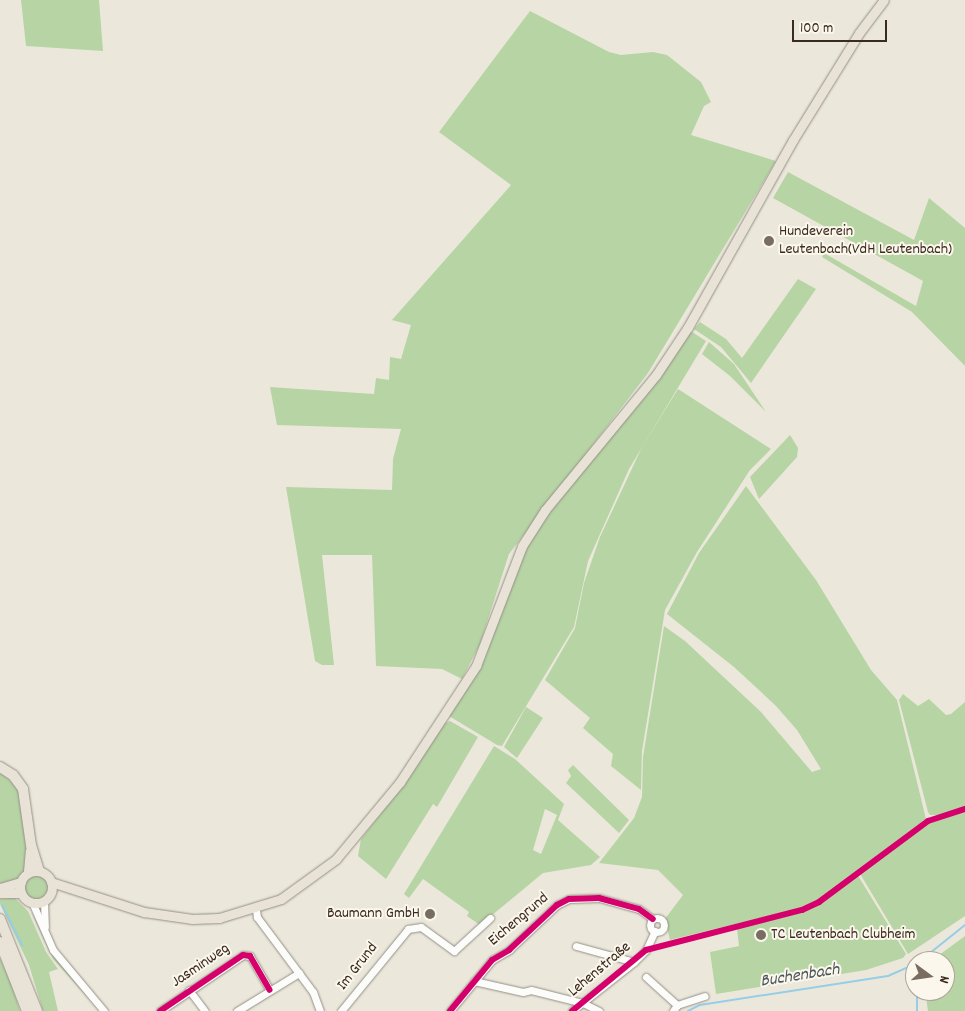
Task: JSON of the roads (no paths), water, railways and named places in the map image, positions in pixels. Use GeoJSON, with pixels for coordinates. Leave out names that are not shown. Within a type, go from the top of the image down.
{"type":"FeatureCollection","features":[{"type":"Feature","properties":{"kind":"highway"},"geometry":{"type":"LineString","coordinates":[[0,767],[13,775],[23,789],[34,872]]}},
{"type":"Feature","properties":{"kind":"highway"},"geometry":{"type":"LineString","coordinates":[[0,919],[38,1011]]}},
{"type":"Feature","properties":{"kind":"highway"},"geometry":{"type":"LineString","coordinates":[[0,942],[27,1011]]}},
{"type":"Feature","properties":{"kind":"main road"},"geometry":{"type":"LineString","coordinates":[[1,890],[21,882],[34,872],[51,882],[81,893],[167,917],[219,918],[256,910],[292,893],[331,864],[400,782],[476,666],[522,546],[545,510],[656,375],[688,327],[792,140],[860,33],[884,0]]}},
{"type":"Feature","properties":{"kind":"main road"},"geometry":{"type":"LineString","coordinates":[[21,882],[21,893]]}},
{"type":"Feature","properties":{"kind":"main road"},"geometry":{"type":"LineString","coordinates":[[1,890],[21,893],[32,902],[44,901],[51,892],[51,882]]}},
{"type":"Feature","properties":{"kind":"main road"},"geometry":{"type":"LineString","coordinates":[[51,892],[81,893]]}},
{"type":"Feature","properties":{"kind":"street","name":"Eichengrund"},"geometry":{"type":"LineString","coordinates":[[450,1011],[474,981],[540,918],[569,899],[600,898],[639,908],[653,919]]}},
{"type":"Feature","properties":{"kind":"street"},"geometry":{"type":"LineString","coordinates":[[44,901],[47,938]]}},
{"type":"Feature","properties":{"kind":"street"},"geometry":{"type":"LineString","coordinates":[[32,902],[47,938],[60,960],[104,1011]]}},
{"type":"Feature","properties":{"kind":"street"},"geometry":{"type":"LineString","coordinates":[[256,910],[257,918],[313,992],[320,1011]]}},
{"type":"Feature","properties":{"kind":"street","name":"Im Grund"},"geometry":{"type":"LineString","coordinates":[[341,1011],[408,929],[421,927],[454,951],[490,918]]}},
{"type":"Feature","properties":{"kind":"street"},"geometry":{"type":"LineString","coordinates":[[660,918],[664,924],[662,930],[655,931],[650,925],[653,919],[660,918]]}},
{"type":"Feature","properties":{"kind":"street","name":"Lehenstraße"},"geometry":{"type":"LineString","coordinates":[[572,1011],[634,962],[646,950],[655,931]]}},
{"type":"Feature","properties":{"kind":"street","name":"Lehenstraße"},"geometry":{"type":"LineString","coordinates":[[576,946],[634,962]]}},
{"type":"Feature","properties":{"kind":"street","name":"Jasminweg"},"geometry":{"type":"LineString","coordinates":[[160,1011],[246,954],[270,990]]}},
{"type":"Feature","properties":{"kind":"street"},"geometry":{"type":"LineString","coordinates":[[237,1011],[299,973]]}},
{"type":"Feature","properties":{"kind":"street"},"geometry":{"type":"LineString","coordinates":[[646,978],[675,1008],[705,996]]}},
{"type":"Feature","properties":{"kind":"street","name":"Lehenstraße"},"geometry":{"type":"LineString","coordinates":[[474,981],[583,1003]]}},
{"type":"Feature","properties":{"kind":"street"},"geometry":{"type":"LineString","coordinates":[[189,990],[205,1011]]}},
{"type":"Feature","properties":{"kind":"street"},"geometry":{"type":"LineString","coordinates":[[583,1003],[600,1011]]}},
{"type":"Feature","properties":{"kind":"waterway"},"geometry":{"type":"LineString","coordinates":[[2,905],[22,945]]}},
{"type":"Feature","properties":{"kind":"waterway","name":"Buchenbach"},"geometry":{"type":"LineString","coordinates":[[932,951],[965,925]]}},
{"type":"Feature","properties":{"kind":"waterway","name":"Buchenbach"},"geometry":{"type":"LineString","coordinates":[[688,1011],[700,1005],[888,976],[905,968]]}},
{"type":"Feature","properties":{"kind":"waterway"},"geometry":{"type":"LineString","coordinates":[[917,1001],[917,1011]]}},
{"type":"Feature","properties":{"kind":"place","name":"Hundeverein Leutenbach(VdH Leutenbach)"},"geometry":{"type":"Point","coordinates":[769,241]}},
{"type":"Feature","properties":{"kind":"place","name":"Baumann GmbH"},"geometry":{"type":"Point","coordinates":[430,914]}},
{"type":"Feature","properties":{"kind":"place","name":"TC Leutenbach Clubheim"},"geometry":{"type":"Point","coordinates":[761,935]}}]}
